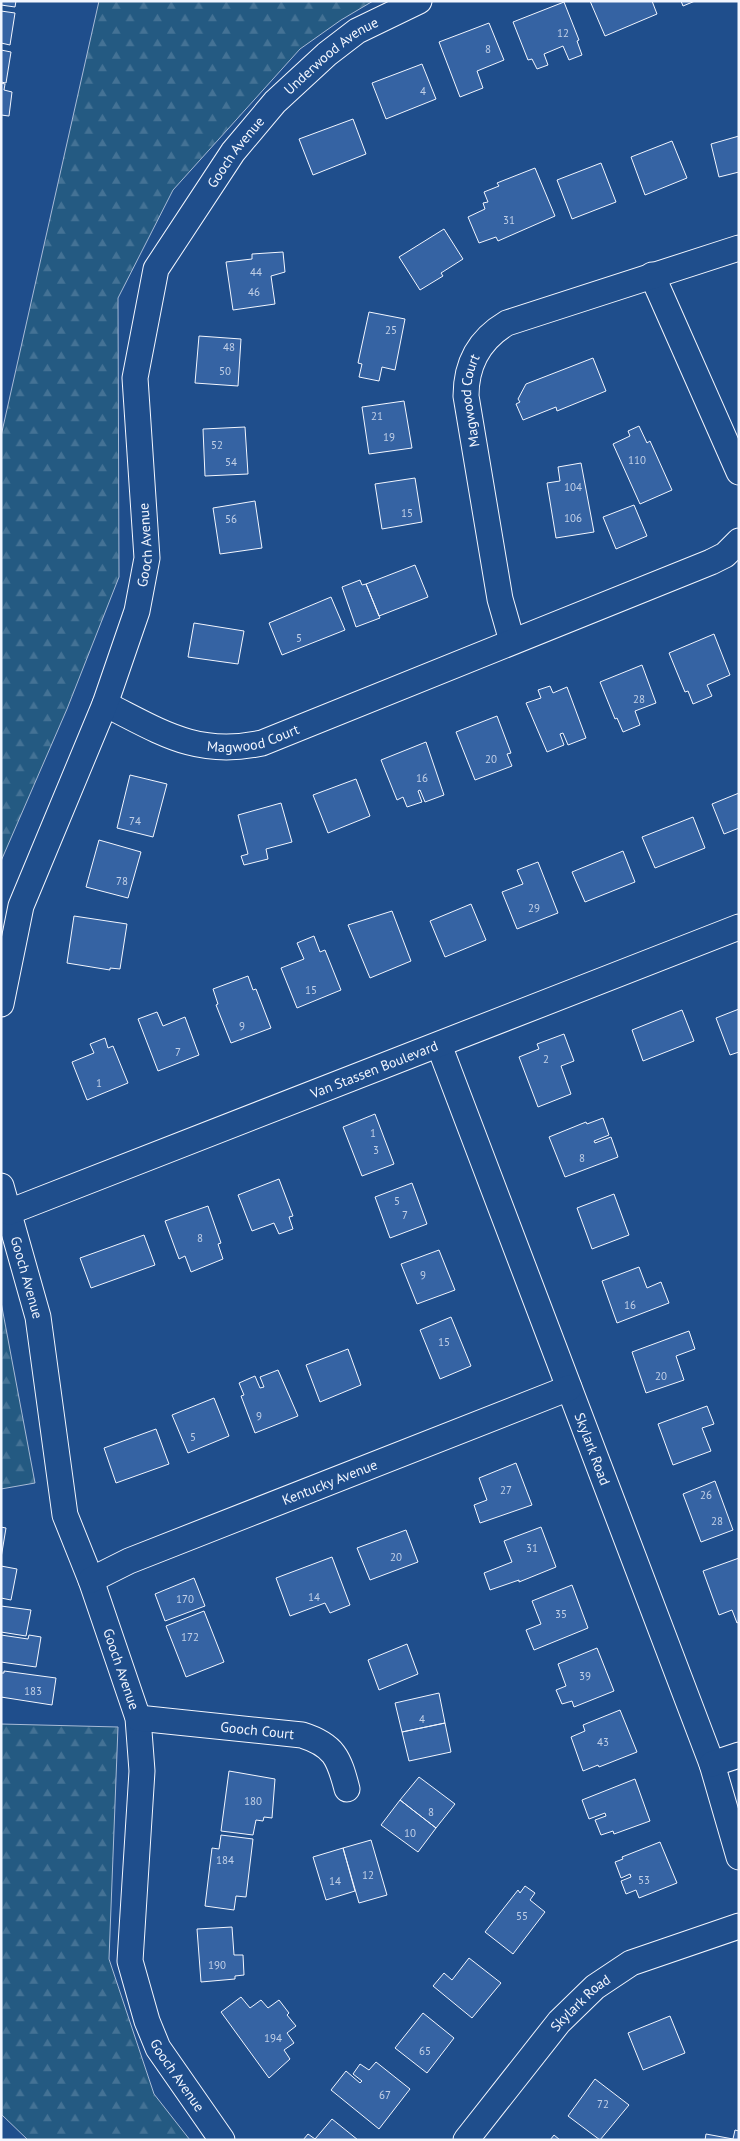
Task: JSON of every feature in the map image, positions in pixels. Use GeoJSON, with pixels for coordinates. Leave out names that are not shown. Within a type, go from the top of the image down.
{"type":"FeatureCollection","features":[{"type":"Feature","properties":{"kind":"street","name":"Underwood Avenue"},"geometry":{"type":"LineString","coordinates":[[276,102],[327,54],[357,31],[419,1]]}},
{"type":"Feature","properties":{"kind":"street","name":"Gooch Avenue"},"geometry":{"type":"LineString","coordinates":[[1,1004],[21,906],[105,704],[137,611],[146,558],[135,378],[156,268],[233,152],[276,102]]}},
{"type":"Feature","properties":{"kind":"street","name":"Magwood Court"},"geometry":{"type":"LineString","coordinates":[[512,641],[500,599],[466,396],[467,377],[472,360],[487,338],[507,323],[739,248]]}},
{"type":"Feature","properties":{"kind":"street"},"geometry":{"type":"LineString","coordinates":[[652,275],[739,472]]}},
{"type":"Feature","properties":{"kind":"street","name":"Magwood Court"},"geometry":{"type":"LineString","coordinates":[[105,704],[184,742],[202,746],[238,748],[262,743],[718,559],[731,550],[739,541]]}},
{"type":"Feature","properties":{"kind":"street","name":"Van Stassen Boulevard"},"geometry":{"type":"LineString","coordinates":[[9,1212],[739,927]]}},
{"type":"Feature","properties":{"kind":"street","name":"Skylark Road"},"geometry":{"type":"LineString","coordinates":[[439,1045],[712,1764],[739,1857]]}},
{"type":"Feature","properties":{"kind":"street","name":"Gooch Avenue"},"geometry":{"type":"LineString","coordinates":[[1,1186],[38,1318],[65,1515],[91,1580],[138,1718],[142,1771],[130,1961],[147,2021],[158,2048],[222,2140]]}},
{"type":"Feature","properties":{"kind":"street","name":"Kentucky Avenue"},"geometry":{"type":"LineString","coordinates":[[91,1580],[129,1561],[569,1388]]}},
{"type":"Feature","properties":{"kind":"street","name":"Gooch Court"},"geometry":{"type":"LineString","coordinates":[[138,1718],[302,1735],[316,1740],[332,1751],[339,1761],[347,1789]]}},
{"type":"Feature","properties":{"kind":"street"},"geometry":{"type":"LineString","coordinates":[[712,1764],[739,1755]]}},
{"type":"Feature","properties":{"kind":"street","name":"Skylark Road"},"geometry":{"type":"LineString","coordinates":[[466,2140],[559,2022],[596,1987],[631,1963],[739,1926]]}},
{"type":"Feature","properties":{"kind":"green space"},"geometry":{"type":"Polygon","coordinates":[[[99,1],[373,1],[341,20],[300,49],[173,190],[118,298],[119,577],[67,709],[1,861],[1,436],[99,1]]]}},
{"type":"Feature","properties":{"kind":"green space"},"geometry":{"type":"Polygon","coordinates":[[[1,1302],[35,1483],[1,1489],[1,1302]]]}},
{"type":"Feature","properties":{"kind":"green space"},"geometry":{"type":"Polygon","coordinates":[[[1,1724],[118,1727],[109,1959],[154,2094],[190,2140],[28,2140],[2,2115],[1,1724]]]}},
{"type":"Feature","properties":{"kind":"building"},"geometry":{"type":"Polygon","coordinates":[[[1,1],[16,1],[15,7],[1,5],[1,1]]]}},
{"type":"Feature","properties":{"kind":"building"},"geometry":{"type":"Polygon","coordinates":[[[590,1],[652,1],[657,14],[605,36],[590,1]]]}},
{"type":"Feature","properties":{"kind":"building"},"geometry":{"type":"Polygon","coordinates":[[[681,1],[695,1],[683,6],[681,1]]]}},
{"type":"Feature","properties":{"kind":"building"},"geometry":{"type":"Polygon","coordinates":[[[564,2],[579,40],[577,41],[582,55],[569,60],[563,46],[544,54],[548,65],[537,69],[532,59],[528,60],[513,22],[564,2]]]}},
{"type":"Feature","properties":{"kind":"building"},"geometry":{"type":"Polygon","coordinates":[[[1,11],[15,13],[10,45],[1,43],[1,11]]]}},
{"type":"Feature","properties":{"kind":"building"},"geometry":{"type":"Polygon","coordinates":[[[489,23],[504,60],[477,71],[483,88],[460,97],[439,42],[489,23]]]}},
{"type":"Feature","properties":{"kind":"building"},"geometry":{"type":"Polygon","coordinates":[[[1,50],[11,52],[6,83],[1,82],[1,50]]]}},
{"type":"Feature","properties":{"kind":"building"},"geometry":{"type":"Polygon","coordinates":[[[422,64],[436,99],[386,119],[372,83],[422,64]]]}},
{"type":"Feature","properties":{"kind":"building"},"geometry":{"type":"Polygon","coordinates":[[[1,83],[5,84],[4,90],[12,92],[9,116],[1,115],[1,83]]]}},
{"type":"Feature","properties":{"kind":"building"},"geometry":{"type":"Polygon","coordinates":[[[353,119],[366,154],[313,175],[299,139],[353,119]]]}},
{"type":"Feature","properties":{"kind":"building"},"geometry":{"type":"Polygon","coordinates":[[[739,136],[739,172],[719,177],[711,144],[739,136]]]}},
{"type":"Feature","properties":{"kind":"building"},"geometry":{"type":"Polygon","coordinates":[[[672,141],[687,178],[645,195],[631,157],[672,141]]]}},
{"type":"Feature","properties":{"kind":"building"},"geometry":{"type":"Polygon","coordinates":[[[601,163],[616,202],[572,219],[557,180],[601,163]]]}},
{"type":"Feature","properties":{"kind":"building"},"geometry":{"type":"Polygon","coordinates":[[[535,168],[555,216],[498,241],[496,237],[479,243],[468,217],[485,209],[483,203],[488,202],[484,192],[499,186],[497,183],[535,168]]]}},
{"type":"Feature","properties":{"kind":"building"},"geometry":{"type":"Polygon","coordinates":[[[444,229],[463,259],[441,273],[443,276],[420,290],[399,257],[444,229]]]}},
{"type":"Feature","properties":{"kind":"building"},"geometry":{"type":"Polygon","coordinates":[[[283,252],[285,272],[271,276],[275,304],[233,310],[226,262],[252,259],[252,254],[283,252]]]}},
{"type":"Feature","properties":{"kind":"building"},"geometry":{"type":"Polygon","coordinates":[[[369,312],[405,319],[395,370],[382,367],[379,381],[359,377],[362,364],[358,363],[369,312]]]}},
{"type":"Feature","properties":{"kind":"building"},"geometry":{"type":"Polygon","coordinates":[[[199,336],[241,339],[238,386],[195,383],[199,336]]]}},
{"type":"Feature","properties":{"kind":"building"},"geometry":{"type":"Polygon","coordinates":[[[593,358],[606,391],[557,411],[556,407],[523,420],[516,404],[520,402],[518,399],[526,384],[593,358]]]}},
{"type":"Feature","properties":{"kind":"building"},"geometry":{"type":"Polygon","coordinates":[[[404,401],[412,448],[369,454],[362,407],[404,401]]]}},
{"type":"Feature","properties":{"kind":"building"},"geometry":{"type":"Polygon","coordinates":[[[639,426],[647,443],[650,441],[672,490],[640,504],[613,444],[630,436],[628,431],[639,426]]]}},
{"type":"Feature","properties":{"kind":"building"},"geometry":{"type":"Polygon","coordinates":[[[245,427],[248,474],[205,476],[203,429],[245,427]]]}},
{"type":"Feature","properties":{"kind":"building"},"geometry":{"type":"Polygon","coordinates":[[[581,463],[594,532],[556,538],[547,483],[560,481],[558,467],[581,463]]]}},
{"type":"Feature","properties":{"kind":"building"},"geometry":{"type":"Polygon","coordinates":[[[415,478],[422,522],[382,529],[375,484],[415,478]]]}},
{"type":"Feature","properties":{"kind":"building"},"geometry":{"type":"Polygon","coordinates":[[[255,501],[262,548],[220,554],[213,508],[255,501]]]}},
{"type":"Feature","properties":{"kind":"building"},"geometry":{"type":"Polygon","coordinates":[[[634,505],[647,536],[616,549],[603,517],[634,505]]]}},
{"type":"Feature","properties":{"kind":"building"},"geometry":{"type":"Polygon","coordinates":[[[415,565],[428,597],[379,616],[366,584],[415,565]]]}},
{"type":"Feature","properties":{"kind":"building"},"geometry":{"type":"Polygon","coordinates":[[[360,580],[362,585],[366,584],[380,618],[356,627],[342,587],[360,580]]]}},
{"type":"Feature","properties":{"kind":"building"},"geometry":{"type":"Polygon","coordinates":[[[331,597],[345,630],[282,655],[269,623],[331,597]]]}},
{"type":"Feature","properties":{"kind":"building"},"geometry":{"type":"Polygon","coordinates":[[[194,623],[244,631],[238,664],[188,657],[194,623]]]}},
{"type":"Feature","properties":{"kind":"building"},"geometry":{"type":"Polygon","coordinates":[[[714,634],[730,675],[707,685],[712,696],[693,704],[688,691],[685,692],[669,653],[714,634]]]}},
{"type":"Feature","properties":{"kind":"building"},"geometry":{"type":"Polygon","coordinates":[[[642,665],[656,703],[635,711],[640,725],[623,732],[617,718],[615,719],[600,682],[642,665]]]}},
{"type":"Feature","properties":{"kind":"building"},"geometry":{"type":"Polygon","coordinates":[[[550,686],[553,693],[567,687],[586,738],[568,745],[563,733],[560,734],[564,745],[547,752],[526,703],[541,698],[538,690],[550,686]]]}},
{"type":"Feature","properties":{"kind":"building"},"geometry":{"type":"Polygon","coordinates":[[[497,716],[511,753],[507,754],[512,766],[475,780],[456,732],[497,716]]]}},
{"type":"Feature","properties":{"kind":"building"},"geometry":{"type":"Polygon","coordinates":[[[426,742],[444,795],[425,802],[420,790],[418,791],[422,802],[407,807],[403,797],[397,800],[381,760],[426,742]]]}},
{"type":"Feature","properties":{"kind":"building"},"geometry":{"type":"Polygon","coordinates":[[[130,775],[167,784],[153,837],[117,828],[130,775]]]}},
{"type":"Feature","properties":{"kind":"building"},"geometry":{"type":"Polygon","coordinates":[[[356,779],[370,816],[328,833],[313,795],[356,779]]]}},
{"type":"Feature","properties":{"kind":"building"},"geometry":{"type":"Polygon","coordinates":[[[739,793],[739,828],[724,834],[712,804],[739,793]]]}},
{"type":"Feature","properties":{"kind":"building"},"geometry":{"type":"Polygon","coordinates":[[[281,803],[292,842],[266,849],[268,859],[244,865],[241,856],[248,854],[238,815],[281,803]]]}},
{"type":"Feature","properties":{"kind":"building"},"geometry":{"type":"Polygon","coordinates":[[[693,817],[705,848],[655,868],[642,837],[693,817]]]}},
{"type":"Feature","properties":{"kind":"building"},"geometry":{"type":"Polygon","coordinates":[[[99,840],[141,852],[128,898],[86,887],[99,840]]]}},
{"type":"Feature","properties":{"kind":"building"},"geometry":{"type":"Polygon","coordinates":[[[623,851],[635,882],[585,902],[572,872],[623,851]]]}},
{"type":"Feature","properties":{"kind":"building"},"geometry":{"type":"Polygon","coordinates":[[[538,862],[558,913],[517,929],[502,892],[523,884],[517,870],[538,862]]]}},
{"type":"Feature","properties":{"kind":"building"},"geometry":{"type":"Polygon","coordinates":[[[471,904],[486,940],[445,957],[430,921],[471,904]]]}},
{"type":"Feature","properties":{"kind":"building"},"geometry":{"type":"Polygon","coordinates":[[[392,911],[411,961],[370,978],[348,925],[392,911]]]}},
{"type":"Feature","properties":{"kind":"building"},"geometry":{"type":"Polygon","coordinates":[[[74,916],[127,924],[120,969],[110,968],[110,970],[67,963],[74,916]]]}},
{"type":"Feature","properties":{"kind":"building"},"geometry":{"type":"Polygon","coordinates":[[[314,936],[320,952],[325,950],[341,990],[297,1008],[281,968],[304,959],[297,943],[314,936]]]}},
{"type":"Feature","properties":{"kind":"building"},"geometry":{"type":"Polygon","coordinates":[[[248,976],[253,990],[256,989],[271,1028],[231,1043],[216,1005],[218,1004],[213,989],[248,976]]]}},
{"type":"Feature","properties":{"kind":"building"},"geometry":{"type":"Polygon","coordinates":[[[739,1009],[739,1052],[730,1055],[716,1018],[739,1009]]]}},
{"type":"Feature","properties":{"kind":"building"},"geometry":{"type":"Polygon","coordinates":[[[682,1010],[694,1041],[643,1061],[632,1030],[682,1010]]]}},
{"type":"Feature","properties":{"kind":"building"},"geometry":{"type":"Polygon","coordinates":[[[157,1012],[163,1026],[185,1017],[199,1055],[158,1071],[138,1019],[157,1012]]]}},
{"type":"Feature","properties":{"kind":"building"},"geometry":{"type":"Polygon","coordinates":[[[564,1034],[574,1061],[561,1066],[571,1094],[538,1107],[519,1057],[539,1049],[537,1044],[564,1034]]]}},
{"type":"Feature","properties":{"kind":"building"},"geometry":{"type":"Polygon","coordinates":[[[105,1038],[108,1048],[113,1046],[128,1083],[87,1100],[72,1062],[94,1053],[90,1044],[105,1038]]]}},
{"type":"Feature","properties":{"kind":"building"},"geometry":{"type":"Polygon","coordinates":[[[375,1114],[394,1164],[362,1176],[343,1127],[375,1114]]]}},
{"type":"Feature","properties":{"kind":"building"},"geometry":{"type":"Polygon","coordinates":[[[603,1118],[609,1135],[594,1141],[595,1143],[611,1137],[618,1157],[565,1177],[549,1137],[586,1122],[587,1124],[603,1118]]]}},
{"type":"Feature","properties":{"kind":"building"},"geometry":{"type":"Polygon","coordinates":[[[279,1179],[293,1216],[289,1217],[293,1229],[279,1234],[274,1223],[252,1231],[238,1195],[279,1179]]]}},
{"type":"Feature","properties":{"kind":"building"},"geometry":{"type":"Polygon","coordinates":[[[412,1183],[427,1224],[390,1238],[375,1197],[412,1183]]]}},
{"type":"Feature","properties":{"kind":"building"},"geometry":{"type":"Polygon","coordinates":[[[614,1194],[629,1235],[592,1249],[577,1208],[614,1194]]]}},
{"type":"Feature","properties":{"kind":"building"},"geometry":{"type":"Polygon","coordinates":[[[208,1206],[221,1243],[218,1244],[223,1259],[191,1272],[185,1256],[179,1259],[165,1221],[208,1206]]]}},
{"type":"Feature","properties":{"kind":"building"},"geometry":{"type":"Polygon","coordinates":[[[144,1235],[155,1265],[91,1288],[80,1258],[144,1235]]]}},
{"type":"Feature","properties":{"kind":"building"},"geometry":{"type":"Polygon","coordinates":[[[439,1250],[455,1290],[417,1304],[401,1264],[439,1250]]]}},
{"type":"Feature","properties":{"kind":"building"},"geometry":{"type":"Polygon","coordinates":[[[639,1267],[647,1288],[661,1282],[669,1303],[617,1323],[602,1281],[639,1267]]]}},
{"type":"Feature","properties":{"kind":"building"},"geometry":{"type":"Polygon","coordinates":[[[451,1317],[471,1366],[440,1379],[420,1330],[451,1317]]]}},
{"type":"Feature","properties":{"kind":"building"},"geometry":{"type":"Polygon","coordinates":[[[689,1331],[695,1349],[676,1356],[684,1380],[646,1393],[632,1352],[689,1331]]]}},
{"type":"Feature","properties":{"kind":"building"},"geometry":{"type":"Polygon","coordinates":[[[348,1349],[361,1385],[320,1402],[306,1365],[348,1349]]]}},
{"type":"Feature","properties":{"kind":"building"},"geometry":{"type":"Polygon","coordinates":[[[278,1370],[298,1416],[255,1433],[241,1396],[244,1395],[239,1383],[255,1376],[260,1388],[264,1387],[260,1377],[278,1370]]]}},
{"type":"Feature","properties":{"kind":"building"},"geometry":{"type":"Polygon","coordinates":[[[214,1398],[229,1436],[188,1453],[172,1415],[214,1398]]]}},
{"type":"Feature","properties":{"kind":"building"},"geometry":{"type":"Polygon","coordinates":[[[707,1406],[714,1424],[702,1428],[711,1451],[673,1465],[658,1424],[707,1406]]]}},
{"type":"Feature","properties":{"kind":"building"},"geometry":{"type":"Polygon","coordinates":[[[156,1429],[169,1464],[116,1483],[104,1448],[156,1429]]]}},
{"type":"Feature","properties":{"kind":"building"},"geometry":{"type":"Polygon","coordinates":[[[516,1463],[532,1505],[480,1523],[474,1505],[487,1500],[479,1478],[516,1463]]]}},
{"type":"Feature","properties":{"kind":"building"},"geometry":{"type":"Polygon","coordinates":[[[715,1481],[733,1530],[701,1542],[683,1494],[715,1481]]]}},
{"type":"Feature","properties":{"kind":"building"},"geometry":{"type":"Polygon","coordinates":[[[1,1527],[6,1528],[1,1558],[1,1527]]]}},
{"type":"Feature","properties":{"kind":"building"},"geometry":{"type":"Polygon","coordinates":[[[541,1527],[556,1567],[519,1582],[519,1580],[490,1590],[484,1573],[512,1562],[504,1541],[541,1527]]]}},
{"type":"Feature","properties":{"kind":"building"},"geometry":{"type":"Polygon","coordinates":[[[406,1530],[418,1562],[370,1580],[357,1548],[406,1530]]]}},
{"type":"Feature","properties":{"kind":"building"},"geometry":{"type":"Polygon","coordinates":[[[332,1557],[350,1605],[330,1613],[325,1603],[290,1616],[276,1578],[332,1557]]]}},
{"type":"Feature","properties":{"kind":"building"},"geometry":{"type":"Polygon","coordinates":[[[739,1558],[739,1622],[737,1623],[732,1610],[719,1615],[703,1571],[739,1558]]]}},
{"type":"Feature","properties":{"kind":"building"},"geometry":{"type":"Polygon","coordinates":[[[1,1566],[17,1569],[11,1600],[1,1598],[1,1566]]]}},
{"type":"Feature","properties":{"kind":"building"},"geometry":{"type":"Polygon","coordinates":[[[194,1578],[205,1606],[165,1621],[155,1594],[194,1578]]]}},
{"type":"Feature","properties":{"kind":"building"},"geometry":{"type":"Polygon","coordinates":[[[572,1585],[588,1628],[534,1650],[526,1630],[541,1624],[532,1601],[572,1585]]]}},
{"type":"Feature","properties":{"kind":"building"},"geometry":{"type":"Polygon","coordinates":[[[1,1606],[31,1610],[26,1636],[1,1632],[1,1606]]]}},
{"type":"Feature","properties":{"kind":"building"},"geometry":{"type":"Polygon","coordinates":[[[204,1611],[224,1662],[186,1677],[166,1626],[204,1611]]]}},
{"type":"Feature","properties":{"kind":"building"},"geometry":{"type":"Polygon","coordinates":[[[1,1635],[28,1639],[29,1635],[41,1637],[36,1667],[1,1662],[1,1635]]]}},
{"type":"Feature","properties":{"kind":"building"},"geometry":{"type":"Polygon","coordinates":[[[407,1644],[418,1674],[379,1690],[368,1660],[407,1644]]]}},
{"type":"Feature","properties":{"kind":"building"},"geometry":{"type":"Polygon","coordinates":[[[597,1648],[614,1691],[574,1707],[572,1701],[562,1704],[556,1690],[566,1686],[558,1664],[597,1648]]]}},
{"type":"Feature","properties":{"kind":"building"},"geometry":{"type":"Polygon","coordinates":[[[4,1671],[56,1678],[52,1705],[1,1697],[1,1673],[4,1673],[4,1671]]]}},
{"type":"Feature","properties":{"kind":"building"},"geometry":{"type":"Polygon","coordinates":[[[439,1693],[445,1723],[402,1732],[395,1703],[439,1693]]]}},
{"type":"Feature","properties":{"kind":"building"},"geometry":{"type":"Polygon","coordinates":[[[620,1710],[637,1752],[599,1767],[598,1765],[583,1771],[571,1737],[585,1731],[583,1725],[620,1710]]]}},
{"type":"Feature","properties":{"kind":"building"},"geometry":{"type":"Polygon","coordinates":[[[445,1723],[451,1752],[409,1761],[402,1732],[445,1723]]]}},
{"type":"Feature","properties":{"kind":"building"},"geometry":{"type":"Polygon","coordinates":[[[229,1771],[275,1779],[272,1818],[264,1817],[263,1821],[256,1820],[253,1835],[221,1831],[229,1771]]]}},
{"type":"Feature","properties":{"kind":"building"},"geometry":{"type":"Polygon","coordinates":[[[419,1777],[455,1804],[436,1828],[400,1800],[419,1777]]]}},
{"type":"Feature","properties":{"kind":"building"},"geometry":{"type":"Polygon","coordinates":[[[635,1779],[650,1821],[614,1834],[613,1831],[601,1835],[595,1820],[606,1816],[605,1813],[589,1819],[582,1800],[635,1779]]]}},
{"type":"Feature","properties":{"kind":"building"},"geometry":{"type":"Polygon","coordinates":[[[400,1800],[436,1828],[418,1852],[381,1825],[400,1800]]]}},
{"type":"Feature","properties":{"kind":"building"},"geometry":{"type":"Polygon","coordinates":[[[221,1835],[253,1839],[246,1897],[236,1896],[234,1910],[205,1906],[212,1848],[219,1849],[221,1835]]]}},
{"type":"Feature","properties":{"kind":"building"},"geometry":{"type":"Polygon","coordinates":[[[371,1840],[387,1895],[359,1903],[343,1848],[371,1840]]]}},
{"type":"Feature","properties":{"kind":"building"},"geometry":{"type":"Polygon","coordinates":[[[660,1842],[677,1883],[639,1898],[636,1890],[626,1894],[621,1881],[631,1877],[630,1874],[621,1878],[615,1862],[623,1859],[622,1857],[660,1842]]]}},
{"type":"Feature","properties":{"kind":"building"},"geometry":{"type":"Polygon","coordinates":[[[343,1848],[355,1891],[326,1900],[313,1857],[343,1848]]]}},
{"type":"Feature","properties":{"kind":"building"},"geometry":{"type":"Polygon","coordinates":[[[525,1886],[535,1893],[530,1900],[545,1912],[513,1954],[485,1932],[518,1890],[520,1893],[525,1886]]]}},
{"type":"Feature","properties":{"kind":"building"},"geometry":{"type":"Polygon","coordinates":[[[232,1927],[234,1955],[243,1955],[244,1975],[235,1976],[235,1979],[201,1982],[197,1929],[232,1927]]]}},
{"type":"Feature","properties":{"kind":"building"},"geometry":{"type":"Polygon","coordinates":[[[469,1958],[501,1983],[472,2018],[433,1986],[444,1973],[452,1980],[469,1958]]]}},
{"type":"Feature","properties":{"kind":"building"},"geometry":{"type":"Polygon","coordinates":[[[241,1997],[250,2008],[261,2000],[268,2008],[279,2000],[289,2013],[287,2015],[296,2026],[287,2033],[294,2043],[284,2050],[290,2059],[269,2078],[221,2012],[241,1997]]]}},
{"type":"Feature","properties":{"kind":"building"},"geometry":{"type":"Polygon","coordinates":[[[423,2013],[454,2038],[427,2073],[395,2048],[423,2013]]]}},
{"type":"Feature","properties":{"kind":"building"},"geometry":{"type":"Polygon","coordinates":[[[670,2016],[685,2053],[643,2070],[628,2033],[670,2016]]]}},
{"type":"Feature","properties":{"kind":"building"},"geometry":{"type":"Polygon","coordinates":[[[376,2062],[410,2089],[379,2129],[331,2090],[346,2071],[360,2083],[362,2081],[353,2074],[360,2064],[369,2070],[376,2062]]]}},
{"type":"Feature","properties":{"kind":"building"},"geometry":{"type":"Polygon","coordinates":[[[595,2079],[629,2105],[600,2140],[568,2116],[595,2079]]]}},
{"type":"Feature","properties":{"kind":"building"},"geometry":{"type":"Polygon","coordinates":[[[332,2119],[358,2140],[303,2140],[308,2134],[315,2139],[332,2119]]]}},
{"type":"Feature","properties":{"kind":"building"},"geometry":{"type":"Polygon","coordinates":[[[735,2130],[739,2131],[739,2140],[705,2140],[706,2134],[733,2139],[735,2130]]]}},
{"type":"Feature","properties":{"kind":"building"},"geometry":{"type":"Polygon","coordinates":[[[554,2135],[560,2140],[550,2140],[554,2135]]]}}]}
